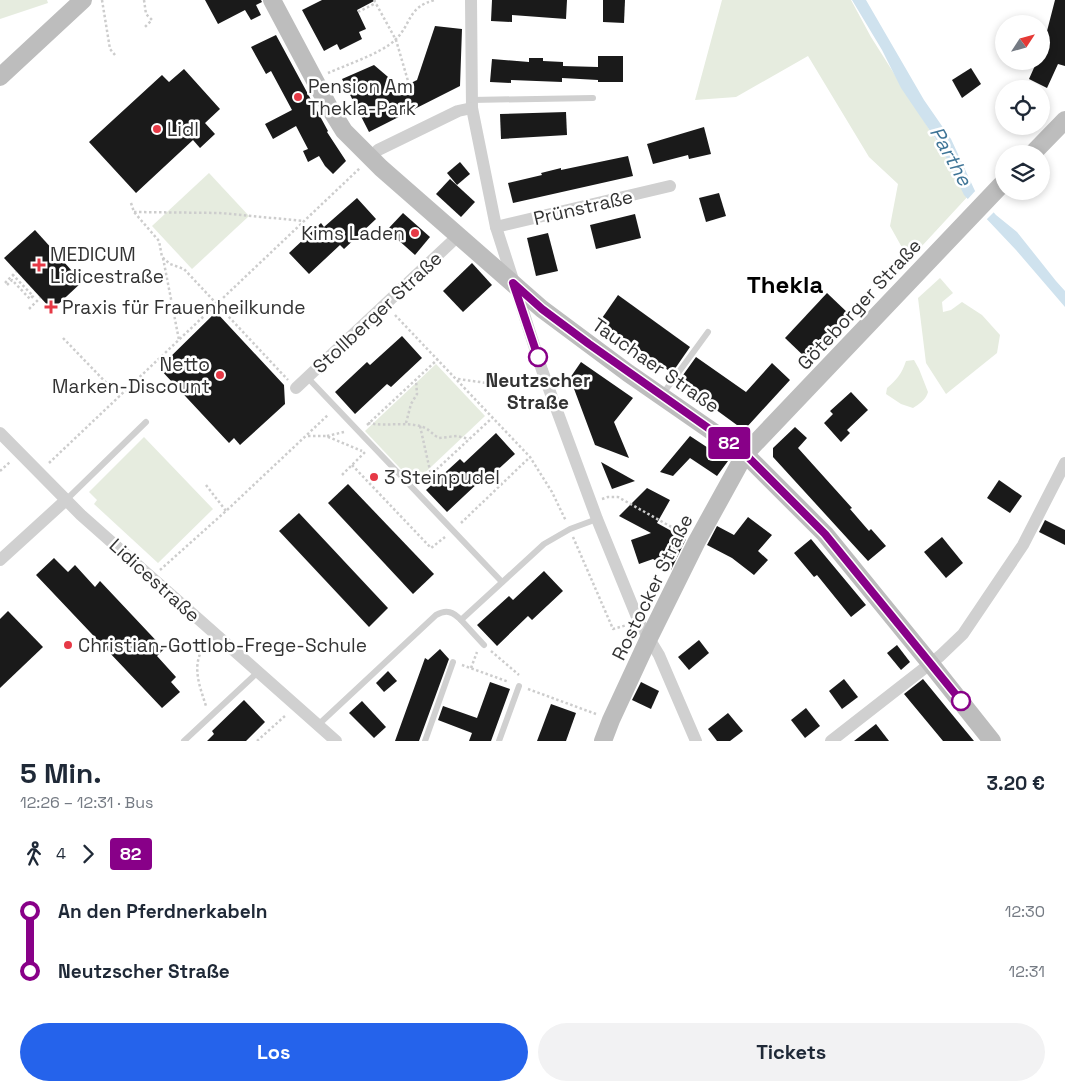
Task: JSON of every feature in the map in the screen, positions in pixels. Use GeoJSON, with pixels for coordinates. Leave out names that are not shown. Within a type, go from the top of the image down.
{"type":"FeatureCollection","features":[{"type":"Feature","properties":{"kind":"main road"},"geometry":{"type":"LineString","coordinates":[[0,77],[83,0]]}},
{"type":"Feature","properties":{"kind":"main road","name":"Tauchaer Straße"},"geometry":{"type":"LineString","coordinates":[[272,0],[344,131],[370,158],[542,309],[661,396],[745,454],[825,534],[992,741]]}},
{"type":"Feature","properties":{"kind":"main road"},"geometry":{"type":"LineString","coordinates":[[1041,145],[1065,120]]}},
{"type":"Feature","properties":{"kind":"main road","name":"Göteborger Straße"},"geometry":{"type":"LineString","coordinates":[[745,454],[995,191]]}},
{"type":"Feature","properties":{"kind":"main road","name":"Rostocker Straße"},"geometry":{"type":"LineString","coordinates":[[604,741],[611,720],[649,638],[697,541],[745,454]]}},
{"type":"Feature","properties":{"kind":"street"},"geometry":{"type":"LineString","coordinates":[[471,0],[472,104],[496,227],[513,283],[542,370],[597,519],[639,622],[659,655],[696,741]]}},
{"type":"Feature","properties":{"kind":"street"},"geometry":{"type":"LineString","coordinates":[[370,158],[378,150],[472,104]]}},
{"type":"Feature","properties":{"kind":"street","name":"Prünstraße"},"geometry":{"type":"LineString","coordinates":[[496,227],[670,186]]}},
{"type":"Feature","properties":{"kind":"street","name":"Stollberger Straße"},"geometry":{"type":"LineString","coordinates":[[296,388],[459,235]]}},
{"type":"Feature","properties":{"kind":"street","name":"Lidicestraße"},"geometry":{"type":"LineString","coordinates":[[0,433],[66,500],[336,741]]}},
{"type":"Feature","properties":{"kind":"street"},"geometry":{"type":"LineString","coordinates":[[831,741],[946,651],[963,634],[1023,545],[1065,463]]}},
{"type":"Feature","properties":{"kind":"street"},"geometry":{"type":"LineString","coordinates":[[0,560],[66,500]]}},
{"type":"Feature","properties":{"kind":"lane"},"geometry":{"type":"LineString","coordinates":[[472,104],[594,98]]}},
{"type":"Feature","properties":{"kind":"lane"},"geometry":{"type":"LineString","coordinates":[[661,396],[708,332]]}},
{"type":"Feature","properties":{"kind":"lane"},"geometry":{"type":"LineString","coordinates":[[307,377],[414,492],[502,582]]}},
{"type":"Feature","properties":{"kind":"lane"},"geometry":{"type":"LineString","coordinates":[[66,500],[146,422]]}},
{"type":"Feature","properties":{"kind":"lane"},"geometry":{"type":"LineString","coordinates":[[461,620],[544,544],[570,529],[597,519]]}},
{"type":"Feature","properties":{"kind":"lane"},"geometry":{"type":"LineString","coordinates":[[318,725],[436,615],[443,611],[451,612],[461,620],[482,644]]}},
{"type":"Feature","properties":{"kind":"lane"},"geometry":{"type":"LineString","coordinates":[[425,741],[453,662]]}},
{"type":"Feature","properties":{"kind":"lane"},"geometry":{"type":"LineString","coordinates":[[184,741],[258,672]]}},
{"type":"Feature","properties":{"kind":"lane"},"geometry":{"type":"LineString","coordinates":[[499,741],[519,686]]}},
{"type":"Feature","properties":{"kind":"path"},"geometry":{"type":"LineString","coordinates":[[102,0],[110,49],[115,55]]}},
{"type":"Feature","properties":{"kind":"path"},"geometry":{"type":"LineString","coordinates":[[144,0],[146,14],[152,20],[144,27]]}},
{"type":"Feature","properties":{"kind":"path"},"geometry":{"type":"LineString","coordinates":[[315,80],[384,48],[396,40],[418,7],[435,0]]}},
{"type":"Feature","properties":{"kind":"path"},"geometry":{"type":"LineString","coordinates":[[358,12],[375,2],[396,40],[408,81]]}},
{"type":"Feature","properties":{"kind":"path"},"geometry":{"type":"LineString","coordinates":[[38,473],[370,158]]}},
{"type":"Feature","properties":{"kind":"path"},"geometry":{"type":"LineString","coordinates":[[131,203],[134,212],[158,241],[178,340]]}},
{"type":"Feature","properties":{"kind":"path"},"geometry":{"type":"LineString","coordinates":[[134,212],[220,213],[304,221]]}},
{"type":"Feature","properties":{"kind":"path"},"geometry":{"type":"LineString","coordinates":[[162,257],[170,264],[184,270],[296,388]]}},
{"type":"Feature","properties":{"kind":"path"},"geometry":{"type":"LineString","coordinates":[[13,275],[33,296],[30,299],[12,280],[6,284],[13,275],[16,272]]}},
{"type":"Feature","properties":{"kind":"path"},"geometry":{"type":"LineString","coordinates":[[29,309],[40,298]]}},
{"type":"Feature","properties":{"kind":"path"},"geometry":{"type":"LineString","coordinates":[[385,305],[530,457],[552,492],[570,529],[613,629],[639,622]]}},
{"type":"Feature","properties":{"kind":"path"},"geometry":{"type":"LineString","coordinates":[[63,338],[119,396]]}},
{"type":"Feature","properties":{"kind":"path"},"geometry":{"type":"LineString","coordinates":[[306,436],[326,436],[357,431],[438,359]]}},
{"type":"Feature","properties":{"kind":"path"},"geometry":{"type":"LineString","coordinates":[[457,379],[494,384],[522,378],[542,370]]}},
{"type":"Feature","properties":{"kind":"path"},"geometry":{"type":"LineString","coordinates":[[406,424],[410,404],[417,394],[416,380]]}},
{"type":"Feature","properties":{"kind":"path"},"geometry":{"type":"LineString","coordinates":[[152,577],[336,408]]}},
{"type":"Feature","properties":{"kind":"path"},"geometry":{"type":"LineString","coordinates":[[414,492],[492,418]]}},
{"type":"Feature","properties":{"kind":"path"},"geometry":{"type":"LineString","coordinates":[[368,423],[420,426],[426,428],[439,438],[458,436],[469,439]]}},
{"type":"Feature","properties":{"kind":"path"},"geometry":{"type":"LineString","coordinates":[[420,426],[431,475]]}},
{"type":"Feature","properties":{"kind":"path"},"geometry":{"type":"LineString","coordinates":[[326,436],[364,452]]}},
{"type":"Feature","properties":{"kind":"path"},"geometry":{"type":"LineString","coordinates":[[342,476],[371,446]]}},
{"type":"Feature","properties":{"kind":"path"},"geometry":{"type":"LineString","coordinates":[[352,465],[431,548],[452,531],[530,457]]}},
{"type":"Feature","properties":{"kind":"path"},"geometry":{"type":"LineString","coordinates":[[206,485],[226,511]]}},
{"type":"Feature","properties":{"kind":"path"},"geometry":{"type":"LineString","coordinates":[[592,504],[608,497],[618,497],[697,541]]}},
{"type":"Feature","properties":{"kind":"path"},"geometry":{"type":"LineString","coordinates":[[471,668],[482,644],[508,664],[525,681]]}},
{"type":"Feature","properties":{"kind":"path"},"geometry":{"type":"LineString","coordinates":[[202,650],[196,667],[209,718]]}},
{"type":"Feature","properties":{"kind":"path"},"geometry":{"type":"LineString","coordinates":[[453,662],[611,720]]}},
{"type":"Feature","properties":{"kind":"path"},"geometry":{"type":"LineString","coordinates":[[531,687],[536,692]]}},
{"type":"Feature","properties":{"kind":"path"},"geometry":{"type":"LineString","coordinates":[[257,741],[296,705]]}},
{"type":"Feature","properties":{"kind":"shaded area"},"geometry":{"type":"Polygon","coordinates":[[[0,0],[47,0],[48,3],[0,19],[0,0]]]}},
{"type":"Feature","properties":{"kind":"shaded area"},"geometry":{"type":"Polygon","coordinates":[[[722,0],[851,0],[871,37],[970,194],[909,260],[890,226],[898,184],[869,157],[808,56],[736,97],[695,100],[722,0]]]}},
{"type":"Feature","properties":{"kind":"shaded area"},"geometry":{"type":"Polygon","coordinates":[[[209,173],[249,216],[192,269],[152,226],[209,173]]]}},
{"type":"Feature","properties":{"kind":"shaded area"},"geometry":{"type":"Polygon","coordinates":[[[940,278],[953,293],[942,302],[943,312],[951,310],[962,302],[982,315],[1000,335],[997,353],[946,394],[926,363],[918,298],[940,278]]]}},
{"type":"Feature","properties":{"kind":"shaded area"},"geometry":{"type":"Polygon","coordinates":[[[914,360],[928,392],[924,400],[913,408],[901,404],[886,394],[887,388],[899,376],[906,361],[914,360]]]}},
{"type":"Feature","properties":{"kind":"shaded area"},"geometry":{"type":"Polygon","coordinates":[[[436,364],[485,416],[414,483],[365,431],[436,364]]]}},
{"type":"Feature","properties":{"kind":"shaded area"},"geometry":{"type":"Polygon","coordinates":[[[144,437],[213,509],[158,563],[94,504],[97,500],[89,492],[144,437]]]}},
{"type":"Feature","properties":{"kind":"water","name":"Parthe"},"geometry":{"type":"Polygon","coordinates":[[[852,0],[866,0],[924,100],[951,139],[975,191],[996,215],[1017,232],[1065,291],[1065,307],[1016,250],[964,195],[941,147],[901,88],[882,50],[852,0]]]}},
{"type":"Feature","properties":{"kind":"pier"},"geometry":{"type":"Polygon","coordinates":[[[977,189],[996,210],[985,221],[966,201],[977,189]]]}},
{"type":"Feature","properties":{"kind":"building"},"geometry":{"type":"Polygon","coordinates":[[[205,0],[261,0],[262,2],[256,5],[261,15],[251,20],[245,10],[218,24],[205,0]]]}},
{"type":"Feature","properties":{"kind":"building"},"geometry":{"type":"Polygon","coordinates":[[[322,0],[376,0],[357,10],[366,29],[359,32],[362,39],[340,50],[337,44],[324,51],[302,10],[322,0]]]}},
{"type":"Feature","properties":{"kind":"building"},"geometry":{"type":"Polygon","coordinates":[[[492,0],[567,0],[566,19],[512,15],[512,22],[491,21],[492,0]]]}},
{"type":"Feature","properties":{"kind":"building"},"geometry":{"type":"Polygon","coordinates":[[[603,0],[625,0],[624,23],[603,22],[603,0]]]}},
{"type":"Feature","properties":{"kind":"building"},"geometry":{"type":"Polygon","coordinates":[[[1055,0],[1065,0],[1065,66],[1058,64],[1050,81],[1031,80],[1029,79],[1033,70],[1050,70],[1050,19],[1055,0]]]}},
{"type":"Feature","properties":{"kind":"building"},"geometry":{"type":"Polygon","coordinates":[[[435,26],[462,29],[460,86],[369,132],[342,79],[374,65],[401,88],[417,80],[435,26]]]}},
{"type":"Feature","properties":{"kind":"building"},"geometry":{"type":"Polygon","coordinates":[[[276,35],[327,132],[346,161],[333,174],[319,156],[308,162],[303,151],[308,149],[296,126],[273,139],[265,124],[292,110],[271,71],[266,74],[251,47],[276,35]]]}},
{"type":"Feature","properties":{"kind":"building"},"geometry":{"type":"Polygon","coordinates":[[[598,56],[623,56],[623,82],[598,82],[598,80],[562,78],[562,82],[511,80],[511,83],[490,82],[492,59],[529,62],[529,58],[543,58],[543,61],[563,62],[563,66],[598,67],[598,56]]]}},
{"type":"Feature","properties":{"kind":"building"},"geometry":{"type":"Polygon","coordinates":[[[971,68],[981,84],[962,98],[952,80],[971,68]]]}},
{"type":"Feature","properties":{"kind":"building","name":"Lidl"},"geometry":{"type":"Polygon","coordinates":[[[184,69],[220,109],[205,123],[215,134],[200,148],[193,140],[136,193],[89,142],[162,75],[169,82],[184,69]]]}},
{"type":"Feature","properties":{"kind":"building"},"geometry":{"type":"Polygon","coordinates":[[[566,112],[567,135],[501,139],[500,114],[566,112]]]}},
{"type":"Feature","properties":{"kind":"building"},"geometry":{"type":"Polygon","coordinates":[[[704,127],[711,154],[689,159],[688,155],[653,164],[647,144],[704,127]]]}},
{"type":"Feature","properties":{"kind":"building"},"geometry":{"type":"Polygon","coordinates":[[[628,156],[633,176],[513,203],[508,183],[542,175],[541,173],[561,168],[561,170],[628,156]]]}},
{"type":"Feature","properties":{"kind":"building"},"geometry":{"type":"Polygon","coordinates":[[[460,162],[470,174],[457,185],[447,173],[460,162]]]}},
{"type":"Feature","properties":{"kind":"building"},"geometry":{"type":"Polygon","coordinates":[[[450,179],[475,202],[461,217],[436,194],[450,179]]]}},
{"type":"Feature","properties":{"kind":"building"},"geometry":{"type":"Polygon","coordinates":[[[719,193],[726,216],[706,222],[699,198],[719,193]]]}},
{"type":"Feature","properties":{"kind":"building"},"geometry":{"type":"Polygon","coordinates":[[[357,198],[376,219],[344,249],[340,245],[309,274],[289,253],[321,223],[324,227],[357,198]]]}},
{"type":"Feature","properties":{"kind":"building"},"geometry":{"type":"Polygon","coordinates":[[[403,213],[430,237],[415,255],[387,230],[403,213]]]}},
{"type":"Feature","properties":{"kind":"building"},"geometry":{"type":"Polygon","coordinates":[[[635,214],[641,238],[596,249],[590,225],[635,214]]]}},
{"type":"Feature","properties":{"kind":"building","name":"MEDICUM Lidicestraße"},"geometry":{"type":"Polygon","coordinates":[[[35,230],[82,282],[52,310],[4,258],[35,230]]]}},
{"type":"Feature","properties":{"kind":"building"},"geometry":{"type":"Polygon","coordinates":[[[548,233],[558,271],[536,276],[527,238],[548,233]]]}},
{"type":"Feature","properties":{"kind":"building"},"geometry":{"type":"Polygon","coordinates":[[[472,263],[492,285],[463,312],[443,291],[472,263]]]}},
{"type":"Feature","properties":{"kind":"building"},"geometry":{"type":"Polygon","coordinates":[[[827,293],[850,315],[808,360],[785,338],[827,293]]]}},
{"type":"Feature","properties":{"kind":"building"},"geometry":{"type":"Polygon","coordinates":[[[618,295],[690,347],[672,373],[600,321],[618,295]]]}},
{"type":"Feature","properties":{"kind":"building","name":"Netto Marken-Discount"},"geometry":{"type":"Polygon","coordinates":[[[216,312],[284,385],[285,404],[240,445],[234,438],[229,443],[159,368],[216,312]]]}},
{"type":"Feature","properties":{"kind":"building"},"geometry":{"type":"Polygon","coordinates":[[[402,336],[422,358],[391,387],[387,384],[355,414],[335,392],[367,362],[370,365],[402,336]]]}},
{"type":"Feature","properties":{"kind":"building"},"geometry":{"type":"Polygon","coordinates":[[[696,357],[746,392],[772,363],[790,380],[746,428],[741,428],[678,382],[696,357]]]}},
{"type":"Feature","properties":{"kind":"building"},"geometry":{"type":"Polygon","coordinates":[[[581,362],[633,398],[614,422],[629,458],[595,445],[570,378],[581,362]]]}},
{"type":"Feature","properties":{"kind":"building"},"geometry":{"type":"Polygon","coordinates":[[[851,392],[868,410],[847,430],[850,433],[841,442],[824,423],[833,414],[830,411],[851,392]]]}},
{"type":"Feature","properties":{"kind":"building"},"geometry":{"type":"Polygon","coordinates":[[[795,427],[807,438],[798,448],[852,508],[850,509],[869,531],[871,529],[886,546],[868,561],[773,457],[773,448],[795,427]]]}},
{"type":"Feature","properties":{"kind":"building"},"geometry":{"type":"Polygon","coordinates":[[[496,433],[515,454],[482,484],[480,481],[447,512],[426,490],[460,459],[464,463],[496,433]]]}},
{"type":"Feature","properties":{"kind":"building"},"geometry":{"type":"Polygon","coordinates":[[[690,436],[728,461],[717,476],[690,458],[673,476],[660,472],[690,436]]]}},
{"type":"Feature","properties":{"kind":"building"},"geometry":{"type":"Polygon","coordinates":[[[601,462],[635,481],[612,489],[601,462]]]}},
{"type":"Feature","properties":{"kind":"building"},"geometry":{"type":"Polygon","coordinates":[[[999,480],[1022,496],[1010,513],[987,498],[999,480]]]}},
{"type":"Feature","properties":{"kind":"building"},"geometry":{"type":"Polygon","coordinates":[[[348,484],[434,574],[413,594],[328,503],[348,484]]]}},
{"type":"Feature","properties":{"kind":"building"},"geometry":{"type":"Polygon","coordinates":[[[647,488],[670,500],[657,523],[686,539],[671,570],[653,559],[639,564],[631,540],[651,533],[619,516],[647,488]]]}},
{"type":"Feature","properties":{"kind":"building"},"geometry":{"type":"Polygon","coordinates":[[[299,513],[388,608],[369,627],[279,531],[299,513]]]}},
{"type":"Feature","properties":{"kind":"building"},"geometry":{"type":"Polygon","coordinates":[[[748,517],[772,535],[758,551],[768,560],[754,575],[732,558],[707,545],[717,526],[734,535],[748,517]]]}},
{"type":"Feature","properties":{"kind":"building"},"geometry":{"type":"Polygon","coordinates":[[[1045,520],[1065,530],[1065,545],[1039,532],[1045,520]]]}},
{"type":"Feature","properties":{"kind":"building"},"geometry":{"type":"Polygon","coordinates":[[[942,537],[963,563],[946,578],[924,552],[942,537]]]}},
{"type":"Feature","properties":{"kind":"building"},"geometry":{"type":"Polygon","coordinates":[[[811,539],[866,605],[851,617],[817,575],[814,577],[794,553],[811,539]]]}},
{"type":"Feature","properties":{"kind":"building"},"geometry":{"type":"Polygon","coordinates":[[[54,558],[68,572],[75,565],[95,587],[100,581],[164,649],[157,656],[176,677],[171,682],[180,692],[162,708],[36,575],[54,558]]]}},
{"type":"Feature","properties":{"kind":"building"},"geometry":{"type":"Polygon","coordinates":[[[544,571],[563,591],[532,620],[528,616],[497,646],[477,625],[509,596],[513,600],[544,571]]]}},
{"type":"Feature","properties":{"kind":"building"},"geometry":{"type":"Polygon","coordinates":[[[8,611],[43,647],[0,688],[0,619],[8,611]]]}},
{"type":"Feature","properties":{"kind":"building"},"geometry":{"type":"Polygon","coordinates":[[[699,640],[709,653],[689,670],[678,657],[699,640]]]}},
{"type":"Feature","properties":{"kind":"building"},"geometry":{"type":"Polygon","coordinates":[[[897,645],[910,662],[901,670],[887,653],[897,645]]]}},
{"type":"Feature","properties":{"kind":"building"},"geometry":{"type":"Polygon","coordinates":[[[440,649],[449,659],[419,741],[395,741],[425,658],[428,660],[440,649]]]}},
{"type":"Feature","properties":{"kind":"building"},"geometry":{"type":"Polygon","coordinates":[[[388,671],[397,681],[384,692],[376,683],[388,671]]]}},
{"type":"Feature","properties":{"kind":"building"},"geometry":{"type":"Polygon","coordinates":[[[844,679],[858,697],[842,709],[829,691],[844,679]]]}},
{"type":"Feature","properties":{"kind":"building"},"geometry":{"type":"Polygon","coordinates":[[[923,679],[974,741],[943,741],[904,694],[923,679]]]}},
{"type":"Feature","properties":{"kind":"building"},"geometry":{"type":"Polygon","coordinates":[[[490,682],[510,689],[491,741],[469,741],[472,733],[438,720],[443,706],[477,718],[490,682]]]}},
{"type":"Feature","properties":{"kind":"building"},"geometry":{"type":"Polygon","coordinates":[[[641,682],[659,691],[651,709],[632,700],[641,682]]]}},
{"type":"Feature","properties":{"kind":"building"},"geometry":{"type":"Polygon","coordinates":[[[244,700],[265,722],[246,741],[207,741],[214,734],[212,731],[244,700]]]}},
{"type":"Feature","properties":{"kind":"building"},"geometry":{"type":"Polygon","coordinates":[[[362,701],[386,727],[374,738],[349,713],[362,701]]]}},
{"type":"Feature","properties":{"kind":"building"},"geometry":{"type":"Polygon","coordinates":[[[551,704],[576,713],[566,741],[537,741],[551,704]]]}},
{"type":"Feature","properties":{"kind":"building"},"geometry":{"type":"Polygon","coordinates":[[[806,708],[820,726],[805,738],[791,720],[806,708]]]}},
{"type":"Feature","properties":{"kind":"building"},"geometry":{"type":"Polygon","coordinates":[[[728,713],[743,731],[730,741],[717,741],[708,729],[728,713]]]}},
{"type":"Feature","properties":{"kind":"building"},"geometry":{"type":"Polygon","coordinates":[[[876,724],[889,741],[854,741],[876,724]]]}},
{"type":"Feature","properties":{"kind":"bus line","name":"82"},"geometry":{"type":"LineString","coordinates":[[538,357],[513,283],[542,309],[628,373],[745,454],[825,534],[961,701]]}},
{"type":"Feature","properties":{"kind":"place","name":"Pension Am Thekla-Park"},"geometry":{"type":"Point","coordinates":[298,97]}},
{"type":"Feature","properties":{"kind":"place","name":"Lidl"},"geometry":{"type":"Point","coordinates":[157,129]}},
{"type":"Feature","properties":{"kind":"place","name":"Kims Laden"},"geometry":{"type":"Point","coordinates":[415,233]}},
{"type":"Feature","properties":{"kind":"place","name":"MEDICUM Lidicestraße"},"geometry":{"type":"Point","coordinates":[39,265]}},
{"type":"Feature","properties":{"kind":"place","name":"Praxis für Frauenheilkunde"},"geometry":{"type":"Point","coordinates":[51,307]}},
{"type":"Feature","properties":{"kind":"place","name":"Neutzscher Straße"},"geometry":{"type":"Point","coordinates":[538,357]}},
{"type":"Feature","properties":{"kind":"place","name":"Netto Marken-Discount"},"geometry":{"type":"Point","coordinates":[220,375]}},
{"type":"Feature","properties":{"kind":"place","name":"3 Steinpudel"},"geometry":{"type":"Point","coordinates":[374,477]}},
{"type":"Feature","properties":{"kind":"place","name":"Christian-Gottlob-Frege-Schule"},"geometry":{"type":"Point","coordinates":[68,645]}},
{"type":"Feature","properties":{"kind":"district","name":"Thekla"},"geometry":{"type":"Point","coordinates":[785,285]}}]}
